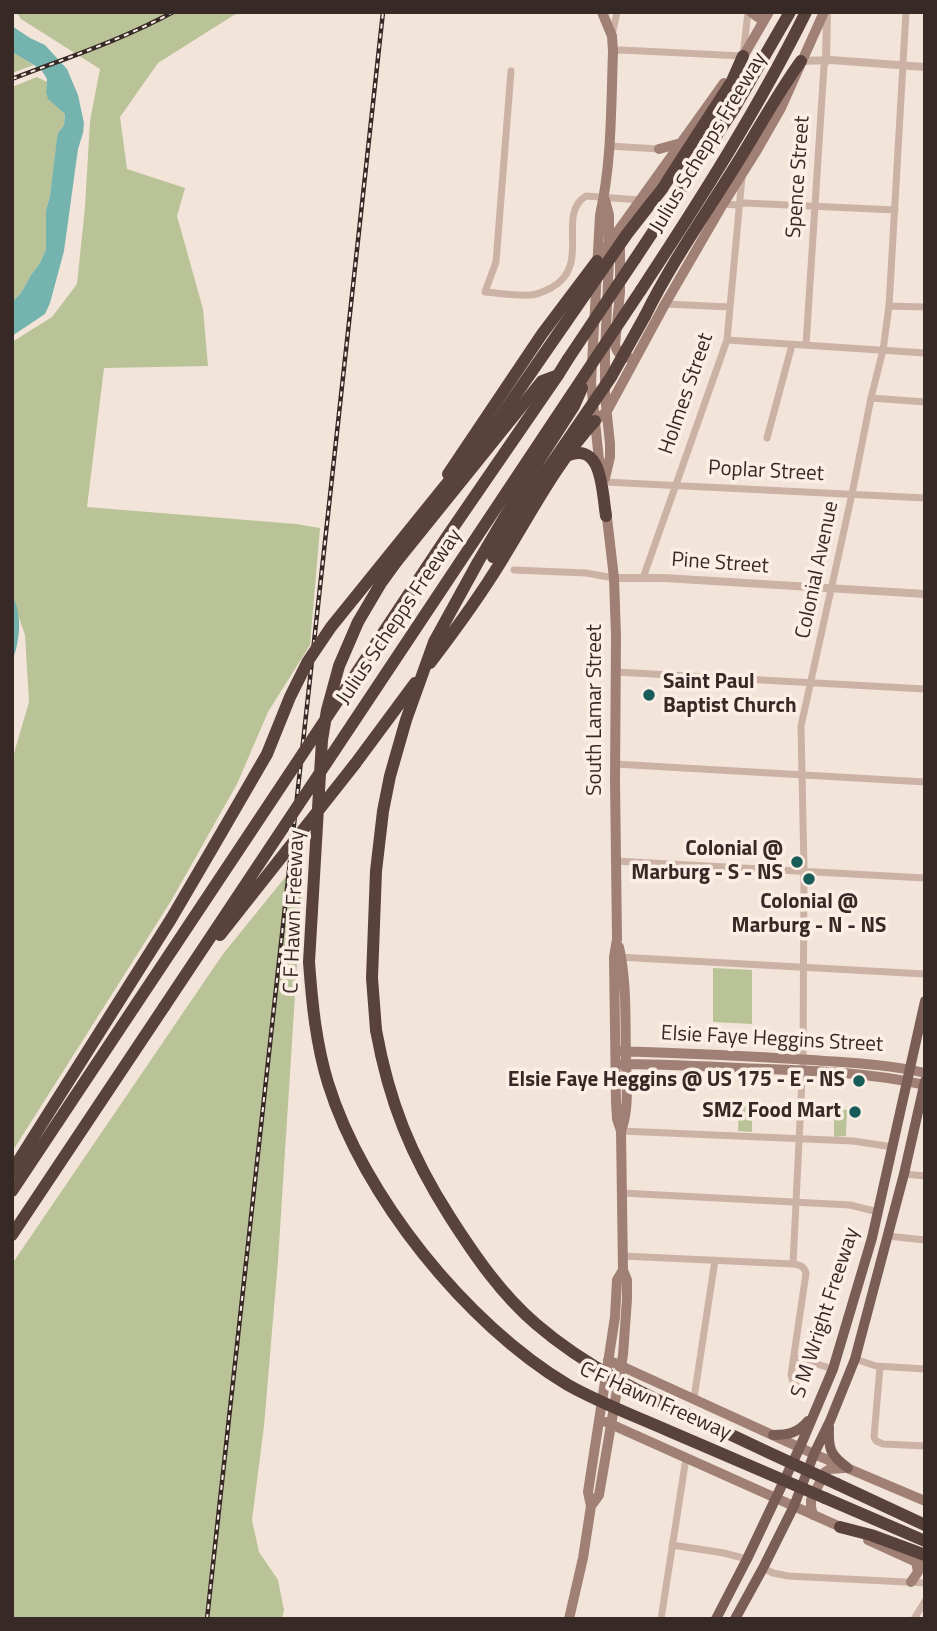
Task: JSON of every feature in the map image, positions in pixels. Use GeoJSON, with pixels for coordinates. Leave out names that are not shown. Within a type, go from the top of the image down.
{"type":"FeatureCollection","features":[{"type":"Feature","properties":{"kind":"highway","name":"Julius Schepps Freeway"},"geometry":{"type":"LineString","coordinates":[[12,1191],[740,100],[790,12]]}},
{"type":"Feature","properties":{"kind":"highway","name":"Julius Schepps Freeway"},"geometry":{"type":"LineString","coordinates":[[12,1235],[641,290],[757,105],[806,12]]}},
{"type":"Feature","properties":{"kind":"highway"},"geometry":{"type":"LineString","coordinates":[[12,1171],[171,919],[251,783],[267,754],[308,661],[331,628],[516,396],[627,234],[662,189],[732,81],[743,56]]}},
{"type":"Feature","properties":{"kind":"highway"},"geometry":{"type":"LineString","coordinates":[[432,660],[528,498],[611,377],[670,270],[801,61]]}},
{"type":"Feature","properties":{"kind":"highway"},"geometry":{"type":"LineString","coordinates":[[419,519],[526,357],[597,261]]}},
{"type":"Feature","properties":{"kind":"highway","name":"C F Hawn Freeway"},"geometry":{"type":"LineString","coordinates":[[598,353],[574,406],[478,562],[435,642],[407,720],[388,788],[377,856],[372,978],[381,1059],[403,1130],[422,1171],[481,1263],[522,1311],[567,1349],[632,1388],[925,1525]]}},
{"type":"Feature","properties":{"kind":"highway","name":"C F Hawn Freeway"},"geometry":{"type":"LineString","coordinates":[[558,375],[542,381],[397,561],[358,622],[339,666],[328,703],[322,740],[309,962],[313,1014],[324,1068],[345,1130],[386,1202],[447,1281],[482,1319],[506,1340],[556,1377],[593,1398],[925,1541]]}},
{"type":"Feature","properties":{"kind":"highway"},"geometry":{"type":"LineString","coordinates":[[164,1007],[355,764],[456,630],[565,457],[595,421]]}},
{"type":"Feature","properties":{"kind":"highway"},"geometry":{"type":"LineString","coordinates":[[565,457],[576,453],[592,458],[599,473],[606,516]]}},
{"type":"Feature","properties":{"kind":"highway"},"geometry":{"type":"LineString","coordinates":[[840,1527],[871,1535],[922,1561]]}},
{"type":"Feature","properties":{"kind":"main road"},"geometry":{"type":"LineString","coordinates":[[602,12],[612,36],[609,146],[604,197]]}},
{"type":"Feature","properties":{"kind":"main road"},"geometry":{"type":"LineString","coordinates":[[749,12],[759,18],[768,14]]}},
{"type":"Feature","properties":{"kind":"main road","name":"Julius Schepps Freeway"},"geometry":{"type":"LineString","coordinates":[[595,421],[607,411],[665,304],[781,108],[826,12]]}},
{"type":"Feature","properties":{"kind":"main road","name":"Julius Schepps Freeway"},"geometry":{"type":"LineString","coordinates":[[597,261],[743,56],[768,14]]}},
{"type":"Feature","properties":{"kind":"main road"},"geometry":{"type":"LineString","coordinates":[[659,149],[681,143]]}},
{"type":"Feature","properties":{"kind":"main road"},"geometry":{"type":"LineString","coordinates":[[659,149],[670,158]]}},
{"type":"Feature","properties":{"kind":"main road","name":"South Lamar Street"},"geometry":{"type":"LineString","coordinates":[[591,1506],[599,1494],[621,1366],[626,1316],[621,1130],[617,1119],[624,984],[617,957],[614,578],[606,516],[605,482],[610,457],[605,396],[609,215],[604,197]]}},
{"type":"Feature","properties":{"kind":"main road","name":"South Lamar Street"},"geometry":{"type":"LineString","coordinates":[[604,197],[600,215],[591,383],[599,460],[605,482]]}},
{"type":"Feature","properties":{"kind":"main road"},"geometry":{"type":"LineString","coordinates":[[619,230],[621,269],[615,345],[620,355],[635,358]]}},
{"type":"Feature","properties":{"kind":"main road"},"geometry":{"type":"LineString","coordinates":[[591,383],[605,396],[610,397],[617,393]]}},
{"type":"Feature","properties":{"kind":"main road","name":"S M Wright Freeway"},"geometry":{"type":"LineString","coordinates":[[716,1619],[800,1447],[833,1369],[878,1212],[925,1001]]}},
{"type":"Feature","properties":{"kind":"main road","name":"Elsie Faye Heggins Street"},"geometry":{"type":"LineString","coordinates":[[621,1051],[713,1055],[803,1065],[924,1084]]}},
{"type":"Feature","properties":{"kind":"main road"},"geometry":{"type":"LineString","coordinates":[[712,1066],[713,1055]]}},
{"type":"Feature","properties":{"kind":"main road","name":"Elsie Faye Heggins Street"},"geometry":{"type":"LineString","coordinates":[[621,1063],[898,1066],[925,1073]]}},
{"type":"Feature","properties":{"kind":"main road","name":"S M Wright Freeway"},"geometry":{"type":"LineString","coordinates":[[735,1619],[794,1506],[855,1359],[904,1174],[924,1084]]}},
{"type":"Feature","properties":{"kind":"main road","name":"South Lamar Street"},"geometry":{"type":"LineString","coordinates":[[569,1619],[591,1506],[588,1492],[598,1418],[615,1317],[617,1280],[623,1270]]}},
{"type":"Feature","properties":{"kind":"main road","name":"C F Hawn Freeway"},"geometry":{"type":"LineString","coordinates":[[608,1360],[814,1454],[925,1501]]}},
{"type":"Feature","properties":{"kind":"main road"},"geometry":{"type":"LineString","coordinates":[[773,1435],[792,1434],[814,1414]]}},
{"type":"Feature","properties":{"kind":"main road","name":"C F Hawn Freeway"},"geometry":{"type":"LineString","coordinates":[[598,1418],[840,1527]]}},
{"type":"Feature","properties":{"kind":"main road"},"geometry":{"type":"LineString","coordinates":[[830,1421],[830,1449],[836,1460],[848,1468]]}},
{"type":"Feature","properties":{"kind":"main road"},"geometry":{"type":"LineString","coordinates":[[813,1515],[811,1500],[825,1472],[848,1468]]}},
{"type":"Feature","properties":{"kind":"main road"},"geometry":{"type":"LineString","coordinates":[[911,1582],[922,1561]]}},
{"type":"Feature","properties":{"kind":"street"},"geometry":{"type":"LineString","coordinates":[[612,36],[617,12]]}},
{"type":"Feature","properties":{"kind":"street"},"geometry":{"type":"LineString","coordinates":[[612,51],[743,56],[749,12]]}},
{"type":"Feature","properties":{"kind":"street","name":"Spence Street"},"geometry":{"type":"LineString","coordinates":[[806,345],[826,61],[826,12]]}},
{"type":"Feature","properties":{"kind":"street","name":"Colonial Avenue"},"geometry":{"type":"LineString","coordinates":[[793,1264],[803,1065],[804,870],[801,726],[883,350],[889,306],[906,12]]}},
{"type":"Feature","properties":{"kind":"street"},"geometry":{"type":"LineString","coordinates":[[801,61],[831,60],[925,67]]}},
{"type":"Feature","properties":{"kind":"street"},"geometry":{"type":"LineString","coordinates":[[511,71],[496,262],[485,292],[532,295],[562,280],[572,259],[573,212],[576,204],[586,196],[641,200]]}},
{"type":"Feature","properties":{"kind":"street"},"geometry":{"type":"LineString","coordinates":[[609,146],[659,149]]}},
{"type":"Feature","properties":{"kind":"street","name":"Holmes Street"},"geometry":{"type":"LineString","coordinates":[[643,578],[727,340],[742,175]]}},
{"type":"Feature","properties":{"kind":"street"},"geometry":{"type":"LineString","coordinates":[[723,204],[815,205],[895,210]]}},
{"type":"Feature","properties":{"kind":"street"},"geometry":{"type":"LineString","coordinates":[[665,304],[730,307]]}},
{"type":"Feature","properties":{"kind":"street"},"geometry":{"type":"LineString","coordinates":[[889,306],[925,307]]}},
{"type":"Feature","properties":{"kind":"street"},"geometry":{"type":"LineString","coordinates":[[727,340],[925,353]]}},
{"type":"Feature","properties":{"kind":"street"},"geometry":{"type":"LineString","coordinates":[[767,438],[792,345]]}},
{"type":"Feature","properties":{"kind":"street"},"geometry":{"type":"LineString","coordinates":[[871,398],[925,402]]}},
{"type":"Feature","properties":{"kind":"street","name":"Poplar Street"},"geometry":{"type":"LineString","coordinates":[[605,482],[925,498]]}},
{"type":"Feature","properties":{"kind":"street","name":"Pine Street"},"geometry":{"type":"LineString","coordinates":[[514,570],[586,573],[614,578],[925,594]]}},
{"type":"Feature","properties":{"kind":"street"},"geometry":{"type":"LineString","coordinates":[[616,671],[925,689]]}},
{"type":"Feature","properties":{"kind":"street"},"geometry":{"type":"LineString","coordinates":[[615,764],[925,782]]}},
{"type":"Feature","properties":{"kind":"street"},"geometry":{"type":"LineString","coordinates":[[616,861],[925,878]]}},
{"type":"Feature","properties":{"kind":"street"},"geometry":{"type":"LineString","coordinates":[[617,957],[925,974]]}},
{"type":"Feature","properties":{"kind":"street"},"geometry":{"type":"LineString","coordinates":[[621,1130],[853,1141],[893,1147]]}},
{"type":"Feature","properties":{"kind":"street"},"geometry":{"type":"LineString","coordinates":[[904,1174],[925,1176]]}},
{"type":"Feature","properties":{"kind":"street"},"geometry":{"type":"LineString","coordinates":[[622,1193],[850,1205],[878,1212]]}},
{"type":"Feature","properties":{"kind":"street"},"geometry":{"type":"LineString","coordinates":[[887,1236],[925,1240]]}},
{"type":"Feature","properties":{"kind":"street"},"geometry":{"type":"LineString","coordinates":[[623,1255],[793,1264],[805,1268],[791,1375],[798,1387]]}},
{"type":"Feature","properties":{"kind":"street"},"geometry":{"type":"LineString","coordinates":[[694,1398],[715,1259]]}},
{"type":"Feature","properties":{"kind":"street"},"geometry":{"type":"LineString","coordinates":[[794,1357],[833,1369]]}},
{"type":"Feature","properties":{"kind":"street"},"geometry":{"type":"LineString","coordinates":[[855,1359],[880,1367],[925,1369]]}},
{"type":"Feature","properties":{"kind":"street"},"geometry":{"type":"LineString","coordinates":[[880,1367],[874,1437],[883,1444],[925,1446]]}},
{"type":"Feature","properties":{"kind":"street"},"geometry":{"type":"LineString","coordinates":[[661,1619],[686,1458]]}},
{"type":"Feature","properties":{"kind":"street"},"geometry":{"type":"LineString","coordinates":[[673,1545],[747,1559]]}},
{"type":"Feature","properties":{"kind":"street"},"geometry":{"type":"LineString","coordinates":[[763,1568],[788,1576],[925,1583]]}},
{"type":"Feature","properties":{"kind":"street"},"geometry":{"type":"LineString","coordinates":[[914,1619],[925,1601]]}},
{"type":"Feature","properties":{"kind":"green space"},"geometry":{"type":"Polygon","coordinates":[[[16,12],[251,12],[234,15],[158,63],[120,117],[127,169],[185,188],[177,216],[203,309],[208,366],[104,368],[87,507],[320,528],[310,645],[268,712],[237,784],[171,901],[12,1152],[12,760],[29,702],[25,635],[12,597],[12,342],[52,317],[77,284],[90,121],[100,69],[21,19],[16,12]]]}},
{"type":"Feature","properties":{"kind":"green space"},"geometry":{"type":"Polygon","coordinates":[[[12,52],[34,65],[12,73],[12,52]]]}},
{"type":"Feature","properties":{"kind":"green space"},"geometry":{"type":"Polygon","coordinates":[[[37,77],[47,82],[48,98],[65,114],[64,125],[58,133],[46,210],[46,249],[21,293],[12,302],[12,87],[37,77]]]}},
{"type":"Feature","properties":{"kind":"green space"},"geometry":{"type":"Polygon","coordinates":[[[304,854],[278,1261],[264,1426],[252,1520],[259,1552],[278,1580],[284,1610],[282,1619],[12,1619],[12,1264],[223,954],[304,854]]]}},
{"type":"Feature","properties":{"kind":"green space"},"geometry":{"type":"Polygon","coordinates":[[[713,968],[752,970],[752,1024],[713,1022],[713,968]]]}},
{"type":"Feature","properties":{"kind":"green space"},"geometry":{"type":"Polygon","coordinates":[[[739,1103],[752,1104],[752,1132],[738,1131],[739,1103]]]}},
{"type":"Feature","properties":{"kind":"green space"},"geometry":{"type":"Polygon","coordinates":[[[834,1108],[847,1110],[846,1136],[834,1137],[834,1108]]]}},
{"type":"Feature","properties":{"kind":"water"},"geometry":{"type":"Polygon","coordinates":[[[12,26],[45,45],[67,69],[78,95],[84,123],[64,251],[50,303],[45,314],[12,336],[12,302],[21,293],[46,249],[46,210],[57,138],[64,125],[65,114],[48,99],[47,79],[42,71],[12,52],[12,26]]]}},
{"type":"Feature","properties":{"kind":"water"},"geometry":{"type":"Polygon","coordinates":[[[12,595],[18,611],[19,628],[12,662],[12,595]]]}},
{"type":"Feature","properties":{"kind":"railway"},"geometry":{"type":"LineString","coordinates":[[12,79],[114,40],[173,12]]}},
{"type":"Feature","properties":{"kind":"railway"},"geometry":{"type":"LineString","coordinates":[[207,1619],[383,12]]}},
{"type":"Feature","properties":{"kind":"place","name":"Saint Paul Baptist Church"},"geometry":{"type":"Point","coordinates":[649,695]}},
{"type":"Feature","properties":{"kind":"place","name":"Colonial @ Marburg - S - NS"},"geometry":{"type":"Point","coordinates":[797,862]}},
{"type":"Feature","properties":{"kind":"place","name":"Colonial @ Marburg - N - NS"},"geometry":{"type":"Point","coordinates":[809,879]}},
{"type":"Feature","properties":{"kind":"place","name":"Elsie Faye Heggins @ US 175 - E - NS"},"geometry":{"type":"Point","coordinates":[859,1081]}},
{"type":"Feature","properties":{"kind":"place","name":"SMZ Food Mart"},"geometry":{"type":"Point","coordinates":[855,1112]}}]}
